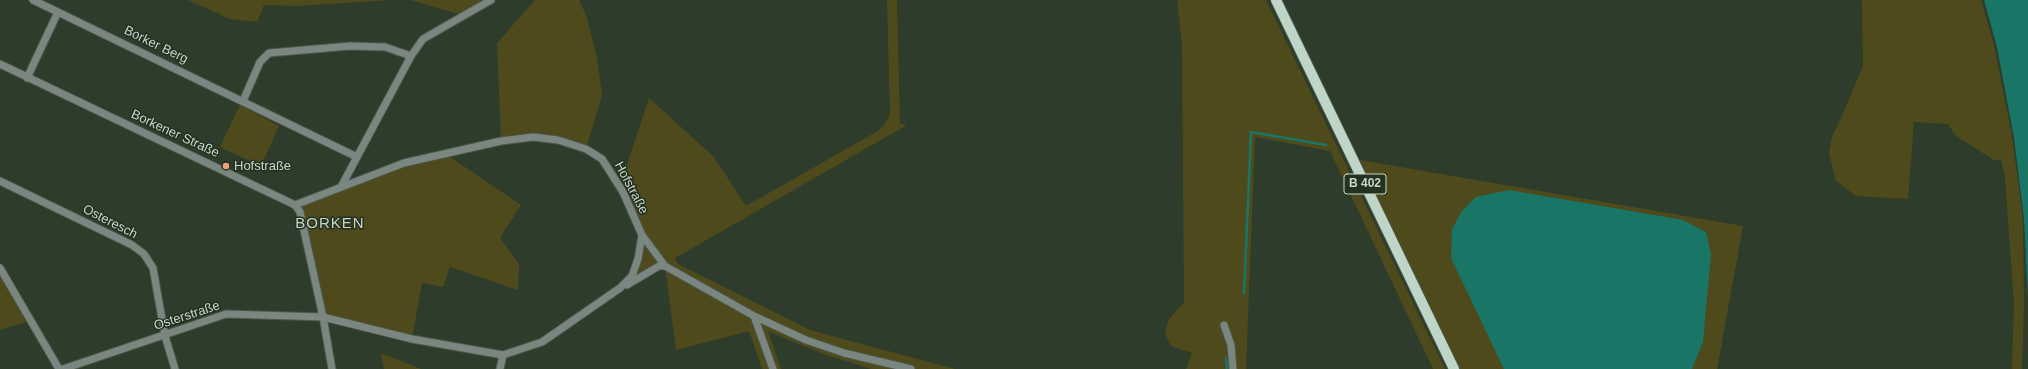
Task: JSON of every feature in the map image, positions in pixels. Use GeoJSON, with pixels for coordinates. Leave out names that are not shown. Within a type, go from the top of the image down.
{"type":"FeatureCollection","features":[{"type":"Feature","properties":{"kind":"main road","name":"B 402"},"geometry":{"type":"LineString","coordinates":[[1276,0],[1454,369]]}},
{"type":"Feature","properties":{"kind":"street","name":"Borker Berg"},"geometry":{"type":"LineString","coordinates":[[33,0],[357,157]]}},
{"type":"Feature","properties":{"kind":"street"},"geometry":{"type":"LineString","coordinates":[[342,187],[411,56],[423,39],[491,0]]}},
{"type":"Feature","properties":{"kind":"street"},"geometry":{"type":"LineString","coordinates":[[27,78],[58,12]]}},
{"type":"Feature","properties":{"kind":"street"},"geometry":{"type":"LineString","coordinates":[[243,101],[260,62],[269,53],[350,46],[385,47],[411,56]]}},
{"type":"Feature","properties":{"kind":"street","name":"Borkener Straße"},"geometry":{"type":"LineString","coordinates":[[0,64],[295,205]]}},
{"type":"Feature","properties":{"kind":"street","name":"Hofstraße"},"geometry":{"type":"LineString","coordinates":[[295,205],[404,164],[501,141],[533,137],[558,140],[586,148],[602,160],[623,192],[642,235],[638,259],[632,276],[620,288],[542,342],[503,355],[412,340],[323,317]]}},
{"type":"Feature","properties":{"kind":"street","name":"Osteresch"},"geometry":{"type":"LineString","coordinates":[[0,181],[132,244],[144,254],[153,268],[165,336],[175,369]]}},
{"type":"Feature","properties":{"kind":"street"},"geometry":{"type":"LineString","coordinates":[[295,205],[300,212],[323,317],[332,369]]}},
{"type":"Feature","properties":{"kind":"street"},"geometry":{"type":"LineString","coordinates":[[642,235],[666,266],[754,316],[806,340],[844,353],[911,369]]}},
{"type":"Feature","properties":{"kind":"street"},"geometry":{"type":"LineString","coordinates":[[620,288],[659,266],[666,266]]}},
{"type":"Feature","properties":{"kind":"street"},"geometry":{"type":"LineString","coordinates":[[0,268],[59,369]]}},
{"type":"Feature","properties":{"kind":"street","name":"Osterstraße"},"geometry":{"type":"LineString","coordinates":[[63,369],[165,336],[226,314],[323,317]]}},
{"type":"Feature","properties":{"kind":"street"},"geometry":{"type":"LineString","coordinates":[[754,316],[773,369]]}},
{"type":"Feature","properties":{"kind":"street"},"geometry":{"type":"LineString","coordinates":[[1224,325],[1231,345],[1233,369]]}},
{"type":"Feature","properties":{"kind":"street"},"geometry":{"type":"LineString","coordinates":[[500,369],[503,355]]}},
{"type":"Feature","properties":{"kind":"shaded area"},"geometry":{"type":"Polygon","coordinates":[[[188,0],[392,0],[296,6],[264,5],[257,22],[230,19],[188,0]]]}},
{"type":"Feature","properties":{"kind":"shaded area"},"geometry":{"type":"Polygon","coordinates":[[[411,0],[491,0],[465,16],[411,0]]]}},
{"type":"Feature","properties":{"kind":"shaded area"},"geometry":{"type":"Polygon","coordinates":[[[535,0],[579,0],[586,15],[597,58],[602,95],[586,149],[558,140],[501,141],[497,43],[535,0]]]}},
{"type":"Feature","properties":{"kind":"shaded area"},"geometry":{"type":"Polygon","coordinates":[[[887,0],[897,0],[900,124],[907,125],[675,258],[678,264],[810,330],[955,369],[871,369],[823,354],[768,331],[781,369],[762,369],[749,331],[676,350],[665,266],[620,288],[632,276],[642,235],[623,192],[623,177],[649,98],[714,157],[746,206],[876,132],[884,125],[890,115],[887,0]]]}},
{"type":"Feature","properties":{"kind":"shaded area"},"geometry":{"type":"Polygon","coordinates":[[[1177,0],[1266,0],[1445,369],[1433,369],[1330,151],[1255,137],[1246,369],[1186,369],[1192,353],[1171,346],[1165,333],[1169,319],[1184,302],[1182,44],[1177,0]]]}},
{"type":"Feature","properties":{"kind":"shaded area"},"geometry":{"type":"Polygon","coordinates":[[[1862,0],[1981,0],[1994,45],[2012,136],[2023,220],[2024,302],[2022,369],[2012,369],[2014,303],[2005,178],[2001,159],[1995,161],[1955,135],[1948,124],[1914,122],[1908,199],[1856,196],[1836,181],[1829,154],[1832,136],[1863,66],[1862,0]]]}},
{"type":"Feature","properties":{"kind":"shaded area"},"geometry":{"type":"Polygon","coordinates":[[[240,105],[279,126],[261,166],[220,147],[240,105]]]}},
{"type":"Feature","properties":{"kind":"shaded area"},"geometry":{"type":"Polygon","coordinates":[[[446,154],[521,205],[500,238],[519,264],[518,290],[450,267],[443,287],[422,283],[412,339],[323,317],[295,205],[374,173],[446,154]]]}},
{"type":"Feature","properties":{"kind":"shaded area"},"geometry":{"type":"Polygon","coordinates":[[[1354,159],[1743,226],[1717,369],[1454,369],[1354,159]]]}},
{"type":"Feature","properties":{"kind":"shaded area"},"geometry":{"type":"Polygon","coordinates":[[[0,268],[29,321],[0,330],[0,268]]]}},
{"type":"Feature","properties":{"kind":"shaded area"},"geometry":{"type":"Polygon","coordinates":[[[381,353],[421,369],[384,369],[381,353]]]}},
{"type":"Feature","properties":{"kind":"water"},"geometry":{"type":"Polygon","coordinates":[[[1984,0],[2028,0],[2028,297],[2024,219],[2014,138],[1997,47],[1984,0]]]}},
{"type":"Feature","properties":{"kind":"water"},"geometry":{"type":"Polygon","coordinates":[[[1509,190],[1683,220],[1706,232],[1711,254],[1703,342],[1692,369],[1504,369],[1451,258],[1452,229],[1462,211],[1476,197],[1509,190]]]}},
{"type":"Feature","properties":{"kind":"waterway"},"geometry":{"type":"LineString","coordinates":[[1244,294],[1251,132],[1326,145]]}},
{"type":"Feature","properties":{"kind":"waterway"},"geometry":{"type":"LineString","coordinates":[[1226,358],[1227,369]]}},
{"type":"Feature","properties":{"kind":"place","name":"Hofstraße"},"geometry":{"type":"Point","coordinates":[226,166]}},
{"type":"Feature","properties":{"kind":"district","name":"BORKEN"},"geometry":{"type":"Point","coordinates":[330,224]}}]}
